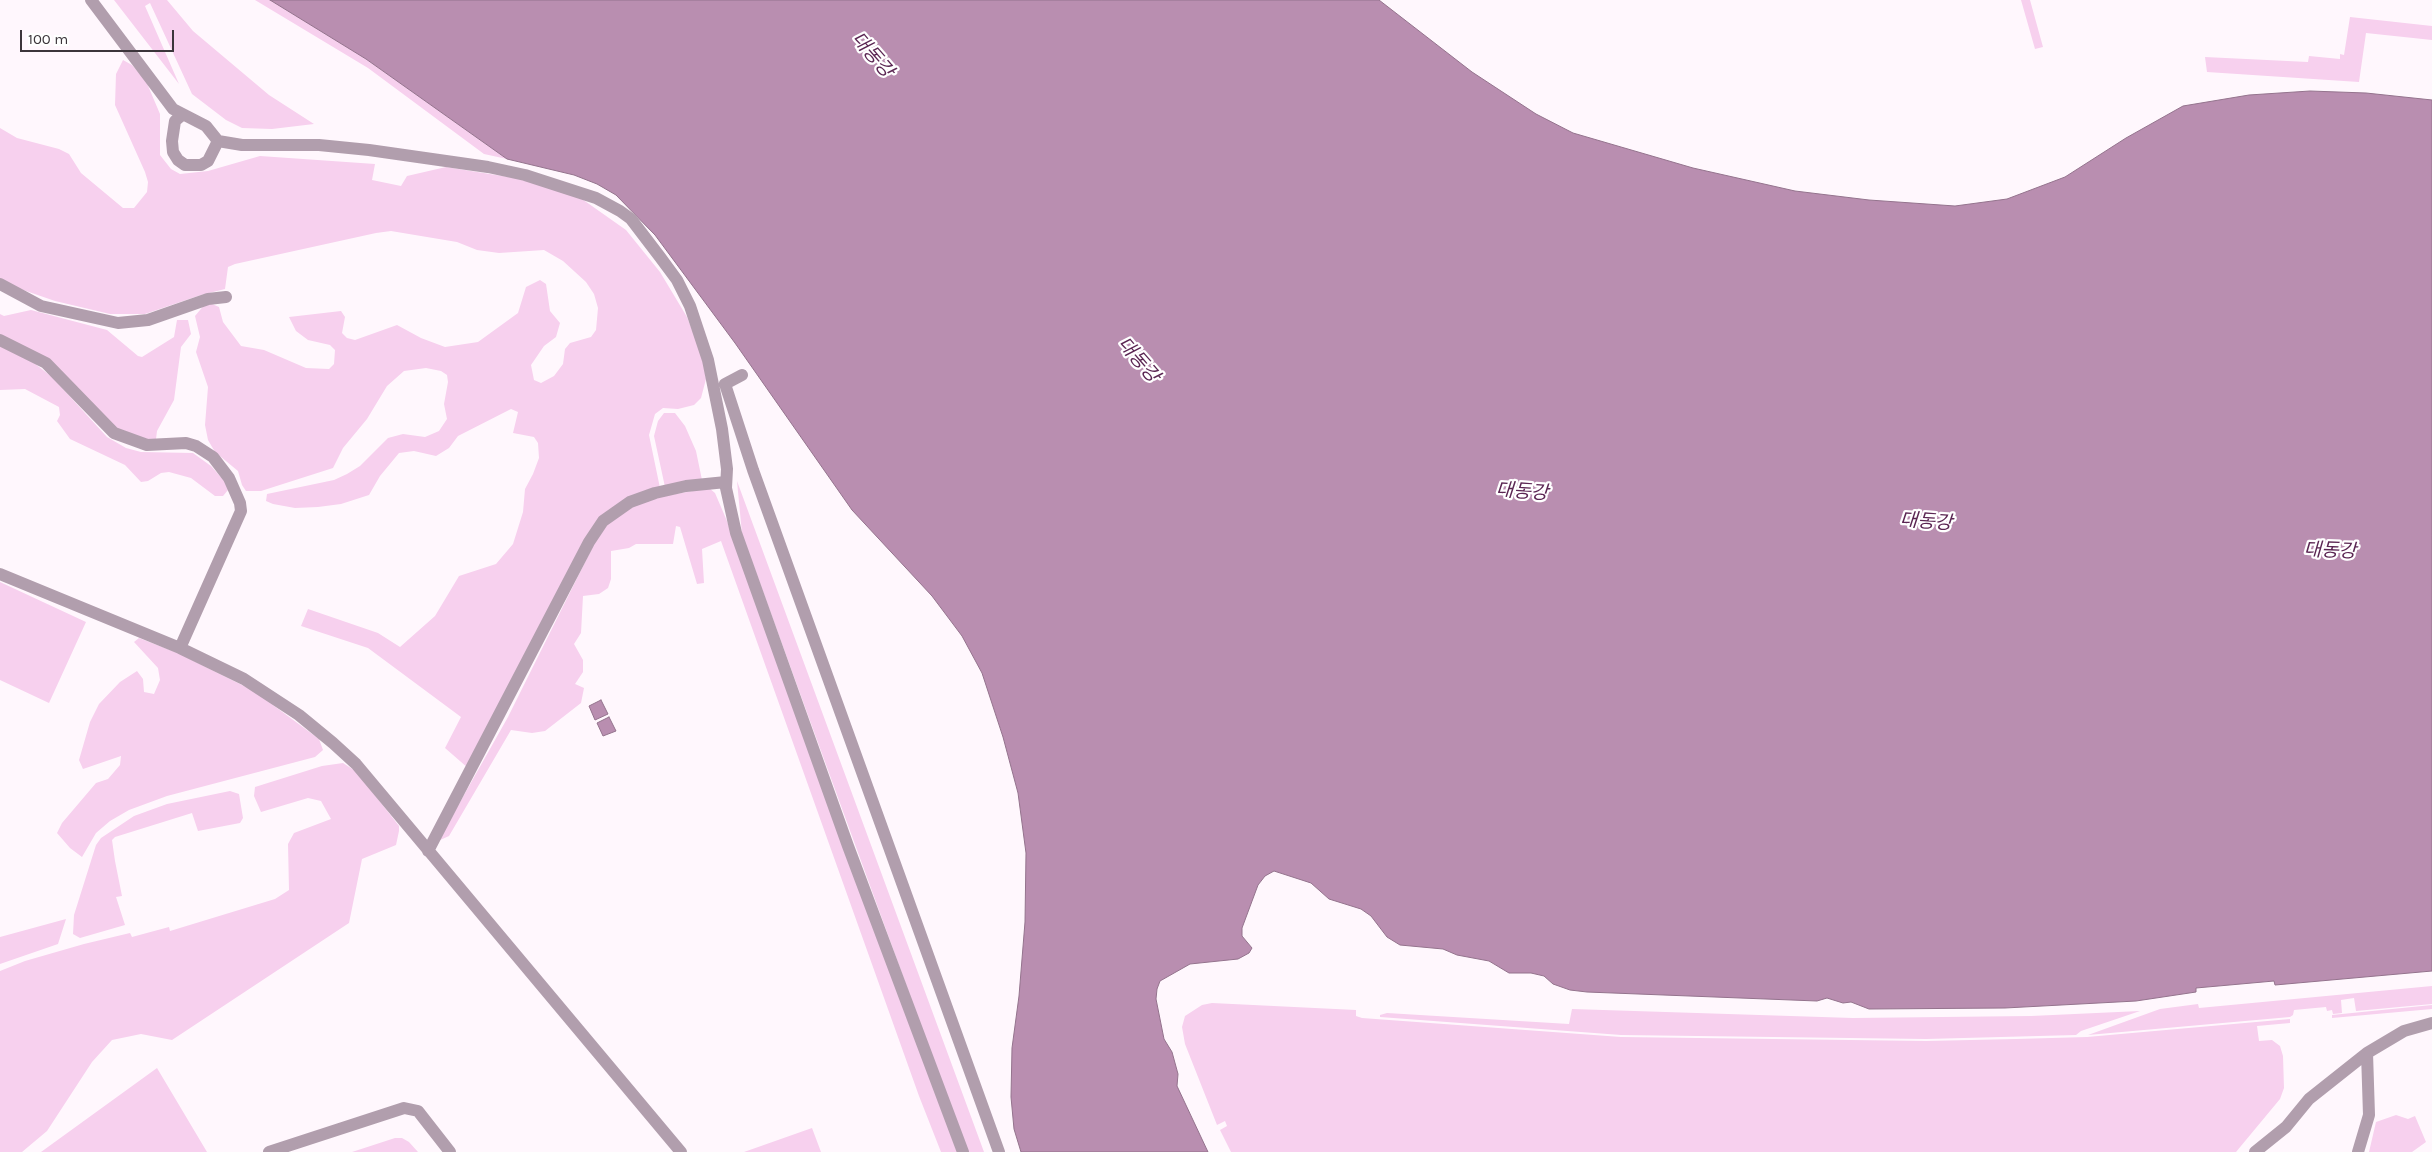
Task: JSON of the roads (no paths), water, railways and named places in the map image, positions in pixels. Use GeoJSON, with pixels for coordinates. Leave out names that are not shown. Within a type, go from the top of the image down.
{"type":"FeatureCollection","features":[{"type":"Feature","properties":{"kind":"street"},"geometry":{"type":"LineString","coordinates":[[91,0],[173,109],[206,126],[218,141],[242,145],[320,145],[369,150],[488,167],[525,175],[596,198],[620,211],[631,219],[660,257],[677,280],[690,306],[708,360],[722,429],[726,482],[739,542],[848,846],[963,1152]]}},
{"type":"Feature","properties":{"kind":"street"},"geometry":{"type":"LineString","coordinates":[[182,115],[175,122],[172,135],[173,152],[178,160],[185,165],[201,165],[208,161],[218,141]]}},
{"type":"Feature","properties":{"kind":"street"},"geometry":{"type":"LineString","coordinates":[[0,284],[41,306],[118,323],[148,320],[208,299],[226,297]]}},
{"type":"Feature","properties":{"kind":"street"},"geometry":{"type":"LineString","coordinates":[[0,340],[46,363],[114,433],[146,445],[186,443],[196,446],[213,457],[229,478],[240,503],[241,511],[180,648]]}},
{"type":"Feature","properties":{"kind":"street"},"geometry":{"type":"LineString","coordinates":[[742,375],[725,384],[753,470],[999,1152]]}},
{"type":"Feature","properties":{"kind":"street"},"geometry":{"type":"LineString","coordinates":[[428,851],[597,529],[616,510],[630,502],[686,486],[726,482]]}},
{"type":"Feature","properties":{"kind":"street"},"geometry":{"type":"LineString","coordinates":[[0,574],[180,648],[244,679],[299,716],[356,764],[682,1152]]}},
{"type":"Feature","properties":{"kind":"street"},"geometry":{"type":"LineString","coordinates":[[2255,1152],[2286,1127],[2309,1098],[2367,1053],[2404,1031],[2432,1023]]}},
{"type":"Feature","properties":{"kind":"street"},"geometry":{"type":"LineString","coordinates":[[2358,1152],[2369,1115],[2367,1053]]}},
{"type":"Feature","properties":{"kind":"street"},"geometry":{"type":"LineString","coordinates":[[269,1152],[404,1108],[418,1111],[426,1118],[450,1152]]}},
{"type":"Feature","properties":{"kind":"water","name":"대동강"},"geometry":{"type":"Polygon","coordinates":[[[270,0],[1379,0],[1472,72],[1536,114],[1573,133],[1693,168],[1795,191],[1869,200],[1955,206],[2007,199],[2065,177],[2126,138],[2183,106],[2249,95],[2310,91],[2366,93],[2432,100],[2432,971],[2275,985],[2274,981],[2196,988],[2196,992],[2136,1001],[2005,1008],[1869,1009],[1851,1002],[1843,1003],[1827,998],[1817,1001],[1587,992],[1570,990],[1553,984],[1544,976],[1531,973],[1509,973],[1489,961],[1457,955],[1443,949],[1400,945],[1387,937],[1371,916],[1361,909],[1329,899],[1311,883],[1274,871],[1265,876],[1258,885],[1242,928],[1242,936],[1252,948],[1249,953],[1238,959],[1190,964],[1160,981],[1157,989],[1156,999],[1164,1039],[1172,1052],[1178,1074],[1177,1086],[1208,1152],[1021,1152],[1014,1129],[1011,1097],[1012,1048],[1019,996],[1025,922],[1026,853],[1018,793],[1003,737],[982,673],[962,636],[932,596],[852,510],[735,343],[655,235],[616,195],[597,184],[574,175],[507,159],[366,59],[270,0]]]}},
{"type":"Feature","properties":{"kind":"water"},"geometry":{"type":"Polygon","coordinates":[[[601,700],[608,714],[595,720],[589,706],[601,700]]]}},
{"type":"Feature","properties":{"kind":"water"},"geometry":{"type":"Polygon","coordinates":[[[609,717],[616,731],[603,736],[597,723],[609,717]]]}}]}
